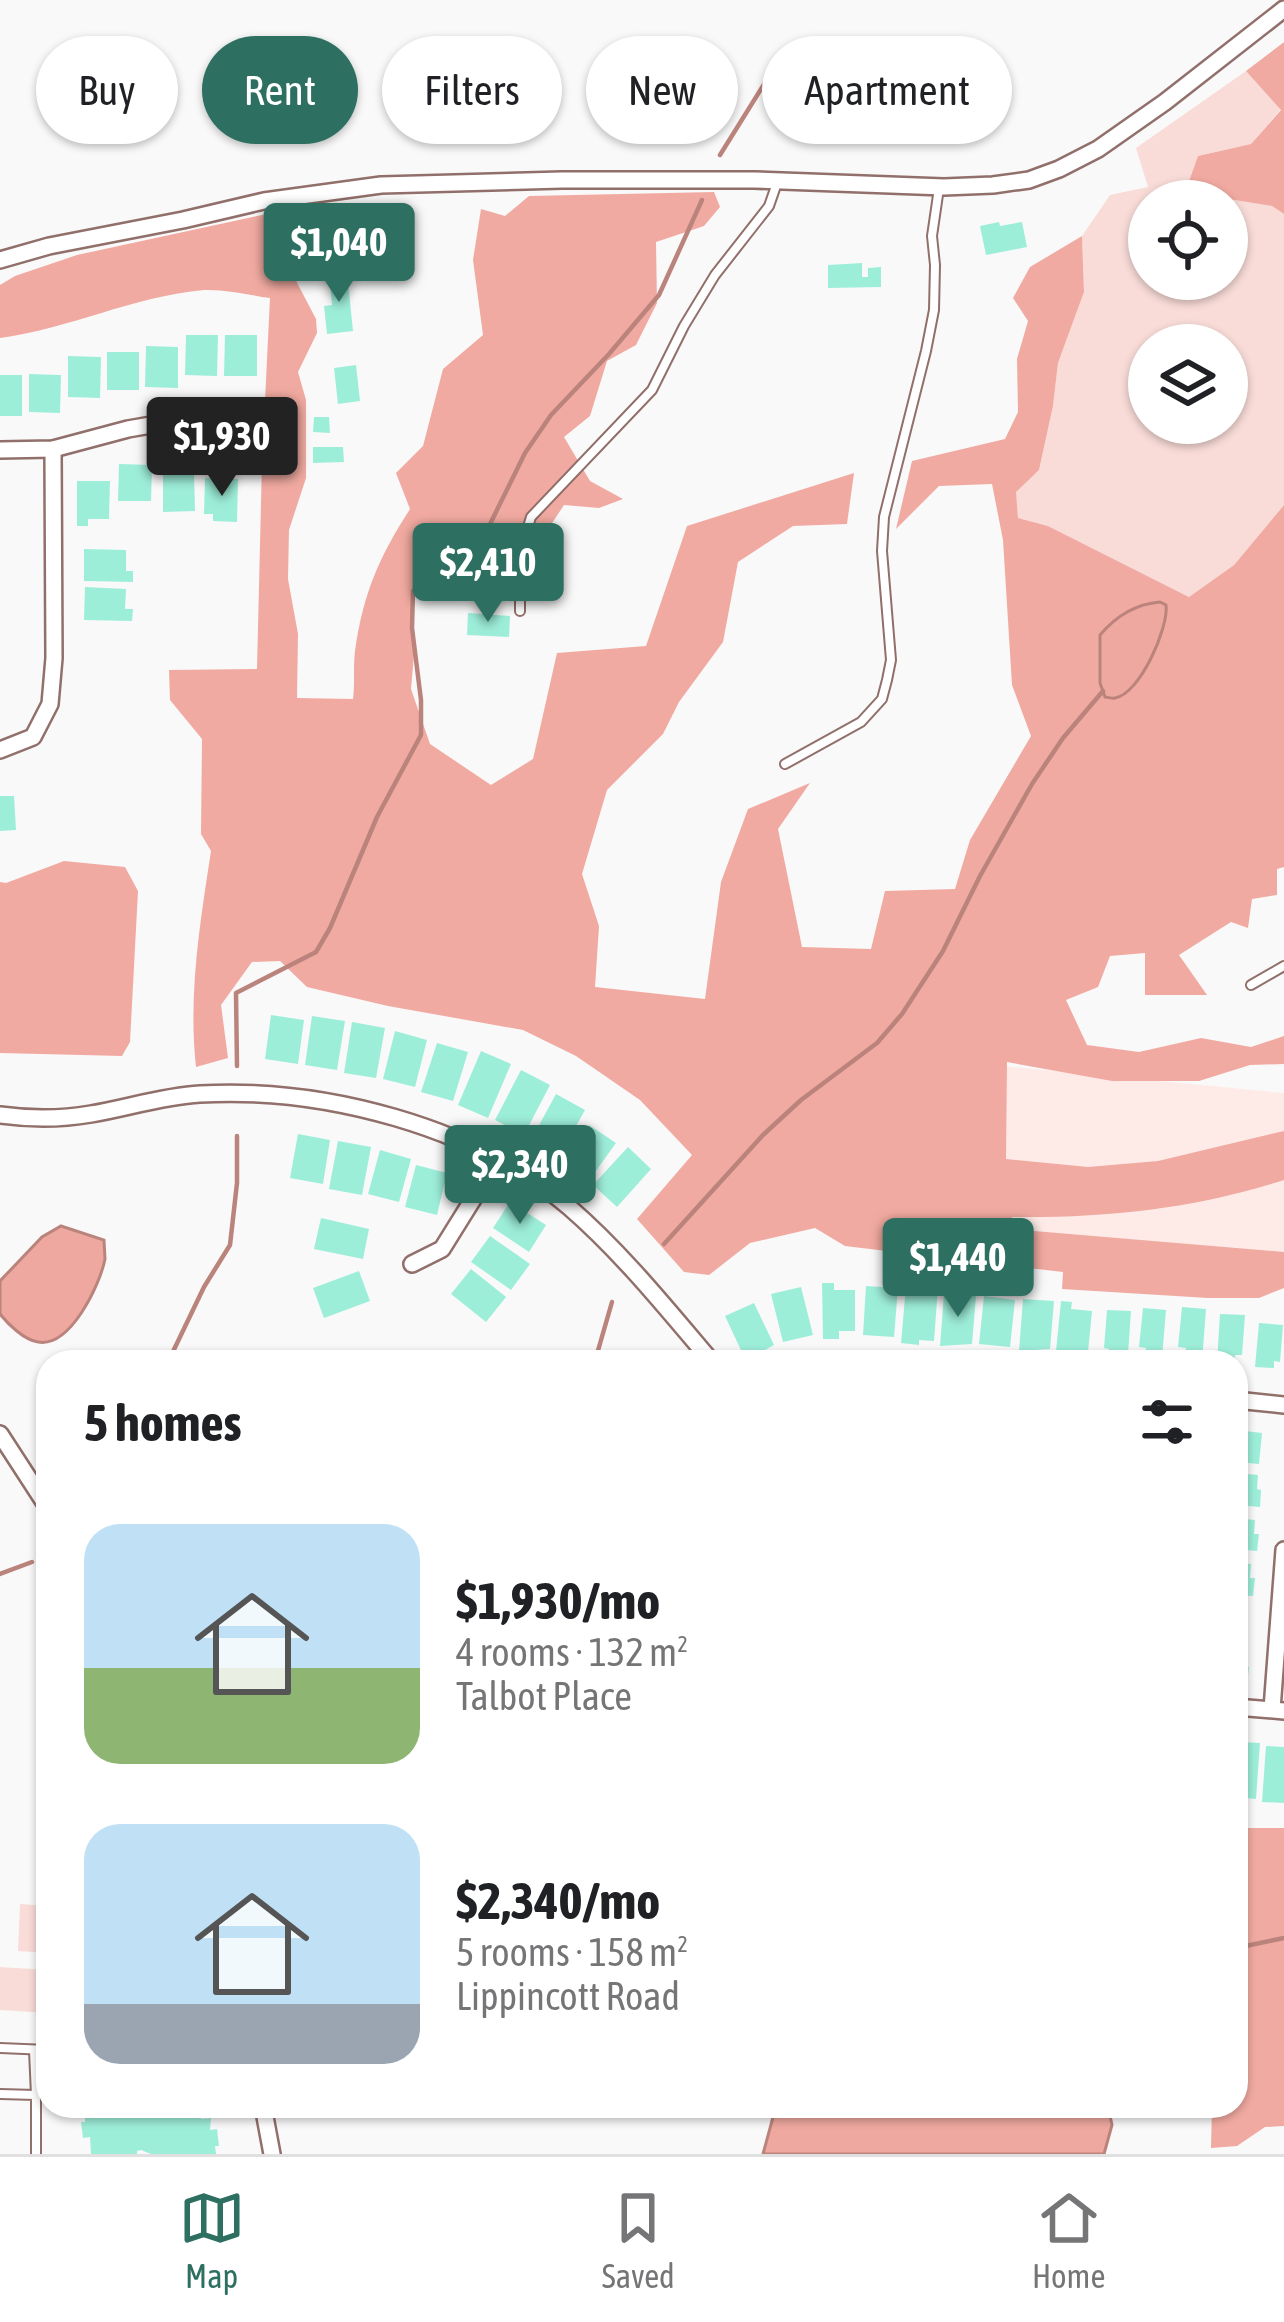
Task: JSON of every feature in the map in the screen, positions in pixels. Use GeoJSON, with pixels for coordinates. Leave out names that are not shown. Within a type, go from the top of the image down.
{"type":"FeatureCollection","features":[{"type":"Feature","properties":{"kind":"street"},"geometry":{"type":"LineString","coordinates":[[0,260],[265,201],[381,185],[562,180],[939,186],[1029,180],[1098,149],[1284,9]]}},
{"type":"Feature","properties":{"kind":"street"},"geometry":{"type":"LineString","coordinates":[[0,449],[53,448],[168,422],[226,423]]}},
{"type":"Feature","properties":{"kind":"street"},"geometry":{"type":"LineString","coordinates":[[0,750],[33,737],[50,704],[53,448]]}},
{"type":"Feature","properties":{"kind":"street"},"geometry":{"type":"LineString","coordinates":[[0,1115],[88,1114],[196,1094],[244,1094],[318,1101],[397,1117],[460,1139],[566,1204],[614,1250],[702,1350]]}},
{"type":"Feature","properties":{"kind":"street"},"geometry":{"type":"LineString","coordinates":[[412,1264],[442,1249],[498,1159]]}},
{"type":"Feature","properties":{"kind":"street"},"geometry":{"type":"LineString","coordinates":[[1248,1401],[1284,1405]]}},
{"type":"Feature","properties":{"kind":"street"},"geometry":{"type":"LineString","coordinates":[[0,1434],[36,1490]]}},
{"type":"Feature","properties":{"kind":"street"},"geometry":{"type":"LineString","coordinates":[[1248,1708],[1278,1710],[1284,1550]]}},
{"type":"Feature","properties":{"kind":"street"},"geometry":{"type":"LineString","coordinates":[[265,2118],[272,2154]]}},
{"type":"Feature","properties":{"kind":"lane"},"geometry":{"type":"LineString","coordinates":[[520,611],[520,565],[531,517],[652,390],[684,326],[715,275],[769,206],[778,182]]}},
{"type":"Feature","properties":{"kind":"lane"},"geometry":{"type":"LineString","coordinates":[[785,764],[861,722],[882,699],[891,659],[882,551],[884,517],[934,310],[932,236],[939,186]]}},
{"type":"Feature","properties":{"kind":"lane"},"geometry":{"type":"LineString","coordinates":[[1250,985],[1284,966]]}},
{"type":"Feature","properties":{"kind":"lane"},"geometry":{"type":"LineString","coordinates":[[0,2048],[34,2050],[36,2154]]}},
{"type":"Feature","properties":{"kind":"lane"},"geometry":{"type":"LineString","coordinates":[[0,2095],[36,2095]]}},
{"type":"Feature","properties":{"kind":"shaded area"},"geometry":{"type":"Polygon","coordinates":[[[1284,42],[1284,214],[1272,206],[1248,202],[1248,180],[1189,180],[1198,156],[1251,144],[1281,110],[1246,71],[1284,42]]]}},
{"type":"Feature","properties":{"kind":"shaded area"},"geometry":{"type":"Polygon","coordinates":[[[1246,71],[1281,109],[1251,144],[1198,156],[1189,180],[1146,180],[1136,148],[1246,71]]]}},
{"type":"Feature","properties":{"kind":"shaded area"},"geometry":{"type":"Polygon","coordinates":[[[1128,191],[1128,300],[1248,300],[1248,202],[1272,206],[1284,214],[1284,505],[1234,565],[1189,597],[1048,526],[1018,518],[1015,491],[1039,470],[1058,363],[1084,292],[1082,236],[1110,195],[1128,191]]]}},
{"type":"Feature","properties":{"kind":"shaded area"},"geometry":{"type":"Polygon","coordinates":[[[714,192],[720,207],[704,226],[656,242],[657,303],[636,345],[607,361],[590,416],[564,437],[590,481],[623,499],[599,508],[564,505],[531,555],[508,543],[481,571],[411,592],[415,643],[411,689],[430,744],[491,785],[533,759],[557,653],[646,646],[687,526],[854,473],[847,524],[793,526],[738,562],[723,642],[679,702],[663,734],[607,790],[582,874],[599,926],[595,987],[705,999],[721,882],[748,809],[810,783],[778,829],[802,947],[871,949],[885,891],[955,889],[970,840],[1031,736],[1012,685],[1003,540],[992,484],[939,486],[896,529],[912,461],[1005,439],[1018,412],[1017,359],[1028,321],[1013,298],[1030,267],[1082,236],[1084,292],[1058,363],[1039,470],[1016,492],[1018,518],[1048,526],[1189,597],[1234,565],[1284,505],[1284,867],[1277,869],[1277,895],[1252,899],[1248,928],[1231,922],[1179,955],[1207,995],[1145,995],[1145,953],[1110,956],[1098,987],[1066,1000],[1087,1045],[1139,1052],[1201,1038],[1251,1047],[1284,1036],[1284,1064],[1250,1065],[1199,1081],[1112,1081],[1007,1062],[1006,1159],[1088,1167],[1158,1161],[1284,1131],[1284,1180],[1150,1210],[1012,1217],[1011,1229],[1284,1252],[1284,1288],[1259,1298],[1062,1289],[1063,1272],[845,1246],[815,1228],[750,1243],[709,1275],[684,1272],[637,1219],[692,1155],[640,1100],[576,1056],[523,1030],[307,987],[280,961],[252,962],[221,1005],[228,1058],[196,1067],[194,986],[211,851],[201,834],[202,739],[170,700],[169,670],[257,669],[270,298],[212,290],[178,293],[0,338],[0,285],[77,255],[294,208],[307,243],[293,275],[316,319],[317,333],[298,372],[306,400],[306,478],[289,530],[288,579],[298,634],[297,698],[353,699],[355,651],[368,594],[410,509],[396,473],[423,446],[443,369],[483,335],[473,260],[481,209],[505,216],[529,196],[714,192]],[[1167,608],[1103,630],[1100,683],[1105,697],[1124,693],[1139,679],[1167,608]]]}},
{"type":"Feature","properties":{"kind":"shaded area"},"geometry":{"type":"Polygon","coordinates":[[[1160,602],[1166,605],[1163,628],[1143,673],[1124,694],[1105,697],[1100,683],[1100,635],[1127,612],[1160,602]]]}},
{"type":"Feature","properties":{"kind":"shaded area"},"geometry":{"type":"Polygon","coordinates":[[[64,861],[125,867],[138,891],[130,1042],[122,1056],[0,1053],[0,882],[64,861]]]}},
{"type":"Feature","properties":{"kind":"shaded area"},"geometry":{"type":"Polygon","coordinates":[[[1002,1066],[1284,1093],[1284,1260],[1000,1234],[1002,1066]]]}},
{"type":"Feature","properties":{"kind":"shaded area"},"geometry":{"type":"Polygon","coordinates":[[[61,1226],[104,1240],[105,1259],[90,1298],[72,1325],[50,1341],[33,1341],[0,1314],[0,1281],[42,1237],[61,1226]]]}},
{"type":"Feature","properties":{"kind":"shaded area"},"geometry":{"type":"Polygon","coordinates":[[[1248,1828],[1284,1828],[1284,2126],[1265,2127],[1237,2146],[1211,2148],[1212,2118],[1248,2118],[1248,1828]]]}},
{"type":"Feature","properties":{"kind":"shaded area"},"geometry":{"type":"Polygon","coordinates":[[[20,1904],[36,1905],[36,1952],[18,1951],[20,1904]]]}},
{"type":"Feature","properties":{"kind":"shaded area"},"geometry":{"type":"Polygon","coordinates":[[[0,1967],[36,1969],[36,2012],[0,2010],[0,1967]]]}},
{"type":"Feature","properties":{"kind":"shaded area"},"geometry":{"type":"Polygon","coordinates":[[[773,2118],[1110,2118],[1112,2125],[1104,2154],[763,2154],[773,2118]]]}},
{"type":"Feature","properties":{"kind":"building"},"geometry":{"type":"Polygon","coordinates":[[[999,222],[1000,226],[1022,222],[1027,247],[986,255],[980,226],[999,222]]]}},
{"type":"Feature","properties":{"kind":"building"},"geometry":{"type":"Polygon","coordinates":[[[862,263],[862,277],[868,277],[868,268],[881,267],[881,287],[828,288],[828,265],[862,263]]]}},
{"type":"Feature","properties":{"kind":"building"},"geometry":{"type":"Polygon","coordinates":[[[347,272],[353,331],[327,334],[324,306],[332,305],[329,274],[347,272]]]}},
{"type":"Feature","properties":{"kind":"building"},"geometry":{"type":"Polygon","coordinates":[[[186,335],[218,335],[217,376],[185,375],[186,335]]]}},
{"type":"Feature","properties":{"kind":"building"},"geometry":{"type":"Polygon","coordinates":[[[225,335],[257,335],[257,376],[224,376],[225,335]]]}},
{"type":"Feature","properties":{"kind":"building"},"geometry":{"type":"Polygon","coordinates":[[[146,346],[178,347],[178,388],[145,387],[146,346]]]}},
{"type":"Feature","properties":{"kind":"building"},"geometry":{"type":"Polygon","coordinates":[[[107,352],[139,352],[139,390],[107,390],[107,352]]]}},
{"type":"Feature","properties":{"kind":"building"},"geometry":{"type":"Polygon","coordinates":[[[68,356],[101,357],[100,398],[68,397],[68,356]]]}},
{"type":"Feature","properties":{"kind":"building"},"geometry":{"type":"Polygon","coordinates":[[[356,365],[360,401],[338,404],[334,368],[356,365]]]}},
{"type":"Feature","properties":{"kind":"building"},"geometry":{"type":"Polygon","coordinates":[[[29,374],[61,375],[60,413],[29,412],[29,374]]]}},
{"type":"Feature","properties":{"kind":"building"},"geometry":{"type":"Polygon","coordinates":[[[0,375],[22,375],[22,416],[0,416],[0,375]]]}},
{"type":"Feature","properties":{"kind":"building"},"geometry":{"type":"Polygon","coordinates":[[[314,417],[329,417],[330,433],[313,432],[314,417]]]}},
{"type":"Feature","properties":{"kind":"building"},"geometry":{"type":"Polygon","coordinates":[[[313,447],[343,447],[344,462],[313,463],[313,447]]]}},
{"type":"Feature","properties":{"kind":"building"},"geometry":{"type":"Polygon","coordinates":[[[119,464],[152,465],[151,501],[118,501],[119,464]]]}},
{"type":"Feature","properties":{"kind":"building"},"geometry":{"type":"Polygon","coordinates":[[[194,473],[195,511],[163,512],[163,474],[194,473]]]}},
{"type":"Feature","properties":{"kind":"building"},"geometry":{"type":"Polygon","coordinates":[[[205,478],[238,479],[237,522],[213,521],[213,514],[204,514],[205,478]]]}},
{"type":"Feature","properties":{"kind":"building"},"geometry":{"type":"Polygon","coordinates":[[[77,481],[110,481],[109,519],[88,519],[88,526],[77,526],[77,481]]]}},
{"type":"Feature","properties":{"kind":"building"},"geometry":{"type":"Polygon","coordinates":[[[84,549],[126,550],[126,571],[133,571],[133,582],[84,581],[84,549]]]}},
{"type":"Feature","properties":{"kind":"building"},"geometry":{"type":"Polygon","coordinates":[[[85,587],[126,589],[125,609],[133,609],[132,621],[84,620],[85,587]]]}},
{"type":"Feature","properties":{"kind":"building"},"geometry":{"type":"Polygon","coordinates":[[[468,613],[510,616],[509,637],[467,635],[468,613]]]}},
{"type":"Feature","properties":{"kind":"building"},"geometry":{"type":"Polygon","coordinates":[[[0,796],[14,796],[16,830],[0,831],[0,796]]]}},
{"type":"Feature","properties":{"kind":"building"},"geometry":{"type":"Polygon","coordinates":[[[271,1015],[304,1020],[298,1064],[265,1059],[271,1015]]]}},
{"type":"Feature","properties":{"kind":"building"},"geometry":{"type":"Polygon","coordinates":[[[312,1016],[345,1021],[337,1070],[305,1065],[312,1016]]]}},
{"type":"Feature","properties":{"kind":"building"},"geometry":{"type":"Polygon","coordinates":[[[352,1022],[385,1028],[376,1078],[344,1073],[352,1022]]]}},
{"type":"Feature","properties":{"kind":"building"},"geometry":{"type":"Polygon","coordinates":[[[395,1031],[427,1040],[415,1087],[383,1079],[395,1031]]]}},
{"type":"Feature","properties":{"kind":"building"},"geometry":{"type":"Polygon","coordinates":[[[437,1043],[468,1052],[453,1101],[421,1092],[437,1043]]]}},
{"type":"Feature","properties":{"kind":"building"},"geometry":{"type":"Polygon","coordinates":[[[481,1051],[511,1064],[488,1118],[458,1105],[481,1051]]]}},
{"type":"Feature","properties":{"kind":"building"},"geometry":{"type":"Polygon","coordinates":[[[521,1070],[550,1085],[524,1135],[495,1120],[521,1070]]]}},
{"type":"Feature","properties":{"kind":"building"},"geometry":{"type":"Polygon","coordinates":[[[556,1094],[585,1110],[558,1158],[530,1142],[556,1094]]]}},
{"type":"Feature","properties":{"kind":"building"},"geometry":{"type":"Polygon","coordinates":[[[589,1125],[616,1143],[590,1179],[563,1160],[589,1125]]]}},
{"type":"Feature","properties":{"kind":"building"},"geometry":{"type":"Polygon","coordinates":[[[298,1134],[330,1140],[323,1184],[290,1178],[298,1134]]]}},
{"type":"Feature","properties":{"kind":"building"},"geometry":{"type":"Polygon","coordinates":[[[338,1141],[371,1147],[362,1195],[329,1189],[338,1141]]]}},
{"type":"Feature","properties":{"kind":"building"},"geometry":{"type":"Polygon","coordinates":[[[628,1147],[651,1169],[617,1207],[593,1185],[628,1147]]]}},
{"type":"Feature","properties":{"kind":"building"},"geometry":{"type":"Polygon","coordinates":[[[380,1150],[411,1159],[399,1202],[368,1194],[380,1150]]]}},
{"type":"Feature","properties":{"kind":"building"},"geometry":{"type":"Polygon","coordinates":[[[416,1165],[447,1173],[437,1215],[405,1207],[416,1165]]]}},
{"type":"Feature","properties":{"kind":"building"},"geometry":{"type":"Polygon","coordinates":[[[510,1202],[546,1225],[529,1252],[493,1228],[510,1202]]]}},
{"type":"Feature","properties":{"kind":"building"},"geometry":{"type":"Polygon","coordinates":[[[321,1218],[369,1229],[363,1259],[314,1249],[321,1218]]]}},
{"type":"Feature","properties":{"kind":"building"},"geometry":{"type":"Polygon","coordinates":[[[490,1236],[530,1264],[511,1290],[471,1262],[490,1236]]]}},
{"type":"Feature","properties":{"kind":"building"},"geometry":{"type":"Polygon","coordinates":[[[471,1269],[506,1297],[486,1322],[451,1294],[471,1269]]]}},
{"type":"Feature","properties":{"kind":"building"},"geometry":{"type":"Polygon","coordinates":[[[359,1271],[370,1301],[324,1318],[313,1288],[359,1271]]]}},
{"type":"Feature","properties":{"kind":"building"},"geometry":{"type":"Polygon","coordinates":[[[822,1283],[834,1283],[834,1290],[855,1290],[855,1331],[839,1331],[839,1339],[823,1339],[822,1283]]]}},
{"type":"Feature","properties":{"kind":"building"},"geometry":{"type":"Polygon","coordinates":[[[866,1286],[898,1288],[894,1337],[863,1335],[866,1286]]]}},
{"type":"Feature","properties":{"kind":"building"},"geometry":{"type":"Polygon","coordinates":[[[906,1286],[938,1287],[934,1341],[901,1343],[906,1286]]]}},
{"type":"Feature","properties":{"kind":"building"},"geometry":{"type":"Polygon","coordinates":[[[801,1287],[813,1335],[783,1342],[771,1294],[801,1287]]]}},
{"type":"Feature","properties":{"kind":"building"},"geometry":{"type":"Polygon","coordinates":[[[944,1294],[976,1296],[972,1344],[940,1346],[944,1294]]]}},
{"type":"Feature","properties":{"kind":"building"},"geometry":{"type":"Polygon","coordinates":[[[984,1296],[1015,1300],[1010,1347],[979,1344],[984,1296]]]}},
{"type":"Feature","properties":{"kind":"building"},"geometry":{"type":"Polygon","coordinates":[[[1023,1299],[1054,1301],[1050,1349],[1019,1350],[1023,1299]]]}},
{"type":"Feature","properties":{"kind":"building"},"geometry":{"type":"Polygon","coordinates":[[[1061,1301],[1072,1302],[1071,1309],[1092,1311],[1088,1350],[1056,1350],[1061,1301]]]}},
{"type":"Feature","properties":{"kind":"building"},"geometry":{"type":"Polygon","coordinates":[[[754,1303],[774,1345],[765,1350],[741,1350],[725,1316],[754,1303]]]}},
{"type":"Feature","properties":{"kind":"building"},"geometry":{"type":"Polygon","coordinates":[[[1182,1307],[1206,1309],[1203,1350],[1178,1347],[1182,1307]]]}},
{"type":"Feature","properties":{"kind":"building"},"geometry":{"type":"Polygon","coordinates":[[[1143,1308],[1166,1310],[1163,1350],[1139,1347],[1143,1308]]]}},
{"type":"Feature","properties":{"kind":"building"},"geometry":{"type":"Polygon","coordinates":[[[1107,1310],[1131,1311],[1128,1350],[1104,1348],[1107,1310]]]}},
{"type":"Feature","properties":{"kind":"building"},"geometry":{"type":"Polygon","coordinates":[[[1220,1314],[1245,1315],[1242,1350],[1218,1350],[1220,1314]]]}},
{"type":"Feature","properties":{"kind":"building"},"geometry":{"type":"Polygon","coordinates":[[[1259,1323],[1283,1325],[1280,1362],[1274,1361],[1274,1368],[1255,1367],[1259,1323]]]}},
{"type":"Feature","properties":{"kind":"building"},"geometry":{"type":"Polygon","coordinates":[[[1248,1431],[1262,1433],[1259,1464],[1248,1463],[1248,1431]]]}},
{"type":"Feature","properties":{"kind":"building"},"geometry":{"type":"Polygon","coordinates":[[[1248,1474],[1258,1475],[1260,1507],[1248,1506],[1248,1474]]]}},
{"type":"Feature","properties":{"kind":"building"},"geometry":{"type":"Polygon","coordinates":[[[1248,1519],[1255,1520],[1254,1534],[1259,1534],[1257,1551],[1248,1550],[1248,1519]]]}},
{"type":"Feature","properties":{"kind":"building"},"geometry":{"type":"Polygon","coordinates":[[[1248,1564],[1250,1578],[1255,1578],[1253,1596],[1248,1596],[1248,1564]]]}},
{"type":"Feature","properties":{"kind":"building"},"geometry":{"type":"Polygon","coordinates":[[[1248,1742],[1260,1743],[1256,1799],[1248,1798],[1248,1742]]]}},
{"type":"Feature","properties":{"kind":"building"},"geometry":{"type":"Polygon","coordinates":[[[1266,1746],[1284,1747],[1284,1803],[1262,1802],[1266,1746]]]}},
{"type":"Feature","properties":{"kind":"building"},"geometry":{"type":"Polygon","coordinates":[[[85,2118],[211,2118],[210,2130],[217,2129],[219,2146],[215,2146],[216,2154],[141,2150],[137,2154],[91,2154],[90,2137],[83,2138],[81,2122],[85,2118]]]}},
{"type":"Feature","properties":{"kind":"waterway"},"geometry":{"type":"LineString","coordinates":[[720,155],[762,87]]}},
{"type":"Feature","properties":{"kind":"waterway"},"geometry":{"type":"LineString","coordinates":[[237,1066],[236,993],[316,952],[377,817],[421,735],[413,591],[464,577],[525,453],[551,415],[659,295],[702,200]]}},
{"type":"Feature","properties":{"kind":"waterway"},"geometry":{"type":"LineString","coordinates":[[664,1244],[763,1135],[877,1043],[902,1014],[943,951],[1032,784],[1103,691]]}},
{"type":"Feature","properties":{"kind":"waterway"},"geometry":{"type":"LineString","coordinates":[[174,1350],[230,1245],[237,1136]]}},
{"type":"Feature","properties":{"kind":"waterway"},"geometry":{"type":"LineString","coordinates":[[598,1350],[612,1302]]}},
{"type":"Feature","properties":{"kind":"waterway"},"geometry":{"type":"LineString","coordinates":[[0,1574],[32,1562]]}},
{"type":"Feature","properties":{"kind":"waterway"},"geometry":{"type":"LineString","coordinates":[[1248,1946],[1284,1938]]}}]}
